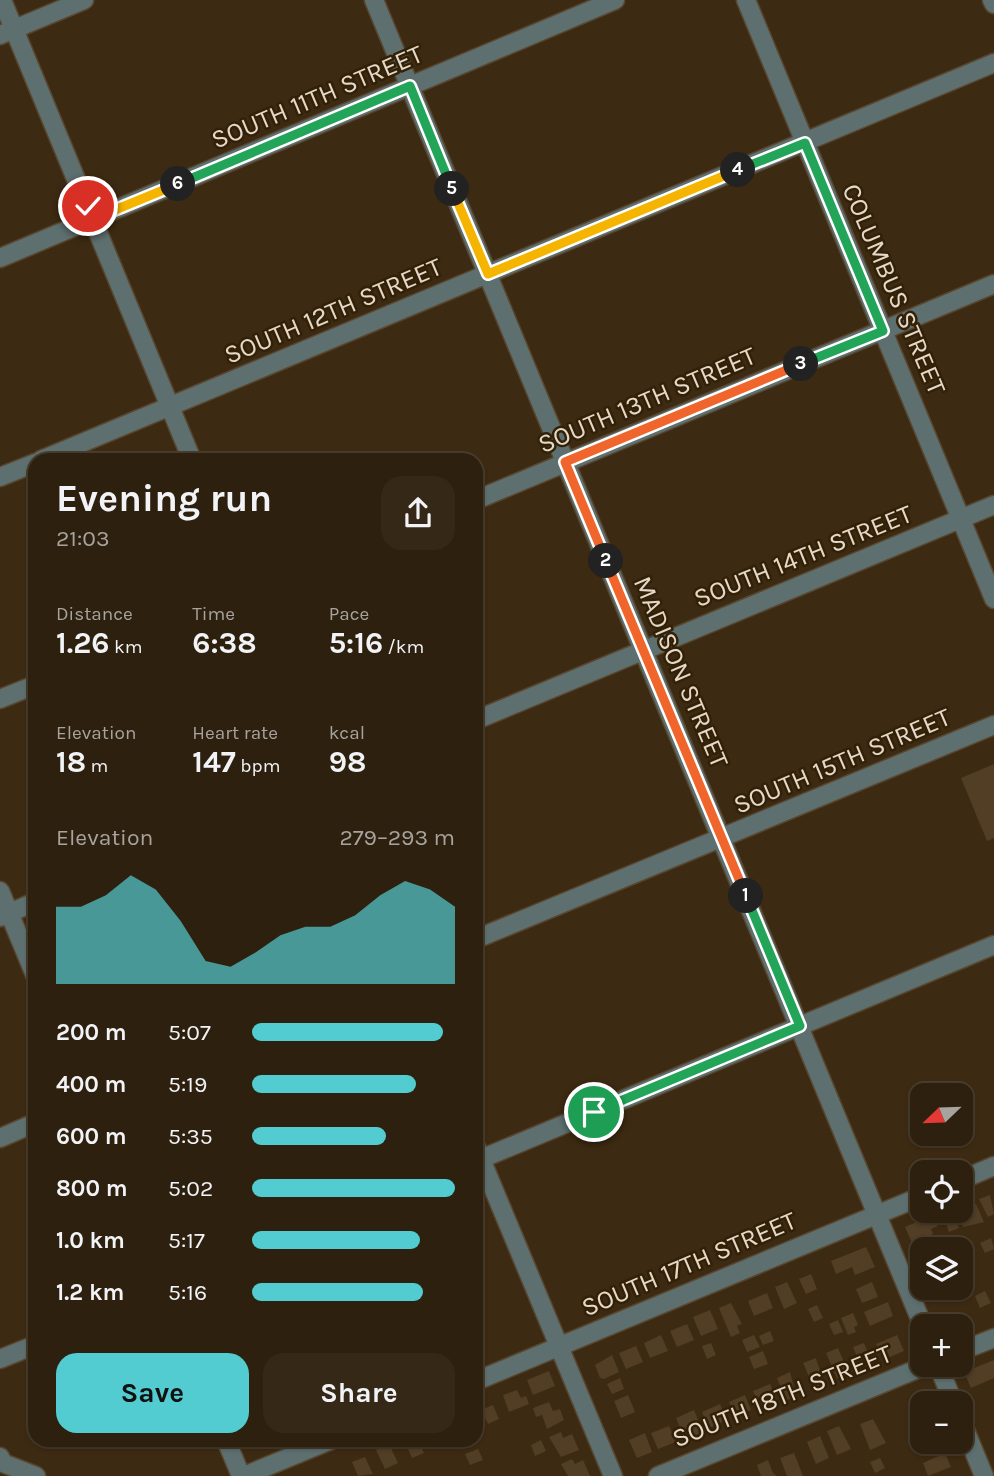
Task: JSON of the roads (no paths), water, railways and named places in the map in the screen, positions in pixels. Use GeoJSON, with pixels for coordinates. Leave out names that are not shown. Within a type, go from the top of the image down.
{"type":"FeatureCollection","features":[{"type":"Feature","properties":{"kind":"street"},"geometry":{"type":"LineString","coordinates":[[2,0],[7,32],[93,219],[189,453]]}},
{"type":"Feature","properties":{"kind":"street"},"geometry":{"type":"LineString","coordinates":[[7,32],[84,0]]}},
{"type":"Feature","properties":{"kind":"street","name":"MADISON STREET"},"geometry":{"type":"LineString","coordinates":[[374,0],[918,1314]]}},
{"type":"Feature","properties":{"kind":"street","name":"SOUTH 11TH STREET"},"geometry":{"type":"LineString","coordinates":[[0,258],[615,0]]}},
{"type":"Feature","properties":{"kind":"street","name":"COLUMBUS STREET"},"geometry":{"type":"LineString","coordinates":[[746,0],[994,599]]}},
{"type":"Feature","properties":{"kind":"street","name":"SOUTH 12TH STREET"},"geometry":{"type":"LineString","coordinates":[[58,453],[994,63]]}},
{"type":"Feature","properties":{"kind":"street","name":"SOUTH 13TH STREET"},"geometry":{"type":"LineString","coordinates":[[483,497],[994,284]]}},
{"type":"Feature","properties":{"kind":"street"},"geometry":{"type":"LineString","coordinates":[[0,477],[28,466]]}},
{"type":"Feature","properties":{"kind":"street","name":"SOUTH 14TH STREET"},"geometry":{"type":"LineString","coordinates":[[483,717],[994,505]]}},
{"type":"Feature","properties":{"kind":"street"},"geometry":{"type":"LineString","coordinates":[[0,699],[28,688]]}},
{"type":"Feature","properties":{"kind":"street","name":"SOUTH 15TH STREET"},"geometry":{"type":"LineString","coordinates":[[483,936],[994,725]]}},
{"type":"Feature","properties":{"kind":"street"},"geometry":{"type":"LineString","coordinates":[[0,891],[5,915],[28,961]]}},
{"type":"Feature","properties":{"kind":"street"},"geometry":{"type":"LineString","coordinates":[[5,915],[28,905]]}},
{"type":"Feature","properties":{"kind":"street"},"geometry":{"type":"LineString","coordinates":[[483,1154],[994,946]]}},
{"type":"Feature","properties":{"kind":"street"},"geometry":{"type":"LineString","coordinates":[[0,1138],[28,1126]]}},
{"type":"Feature","properties":{"kind":"street"},"geometry":{"type":"LineString","coordinates":[[973,1175],[994,1166]]}},
{"type":"Feature","properties":{"kind":"street"},"geometry":{"type":"LineString","coordinates":[[483,1168],[613,1476]]}},
{"type":"Feature","properties":{"kind":"street","name":"SOUTH 17TH STREET"},"geometry":{"type":"LineString","coordinates":[[483,1378],[910,1201]]}},
{"type":"Feature","properties":{"kind":"street"},"geometry":{"type":"LineString","coordinates":[[973,1346],[994,1338]]}},
{"type":"Feature","properties":{"kind":"street"},"geometry":{"type":"LineString","coordinates":[[0,1359],[28,1348]]}},
{"type":"Feature","properties":{"kind":"street","name":"SOUTH 18TH STREET"},"geometry":{"type":"LineString","coordinates":[[658,1476],[910,1372]]}},
{"type":"Feature","properties":{"kind":"street"},"geometry":{"type":"LineString","coordinates":[[229,1447],[242,1476],[314,1447]]}},
{"type":"Feature","properties":{"kind":"street"},"geometry":{"type":"LineString","coordinates":[[973,1449],[984,1476]]}},
{"type":"Feature","properties":{"kind":"street"},"geometry":{"type":"LineString","coordinates":[[1,1461],[36,1476]]}}]}
